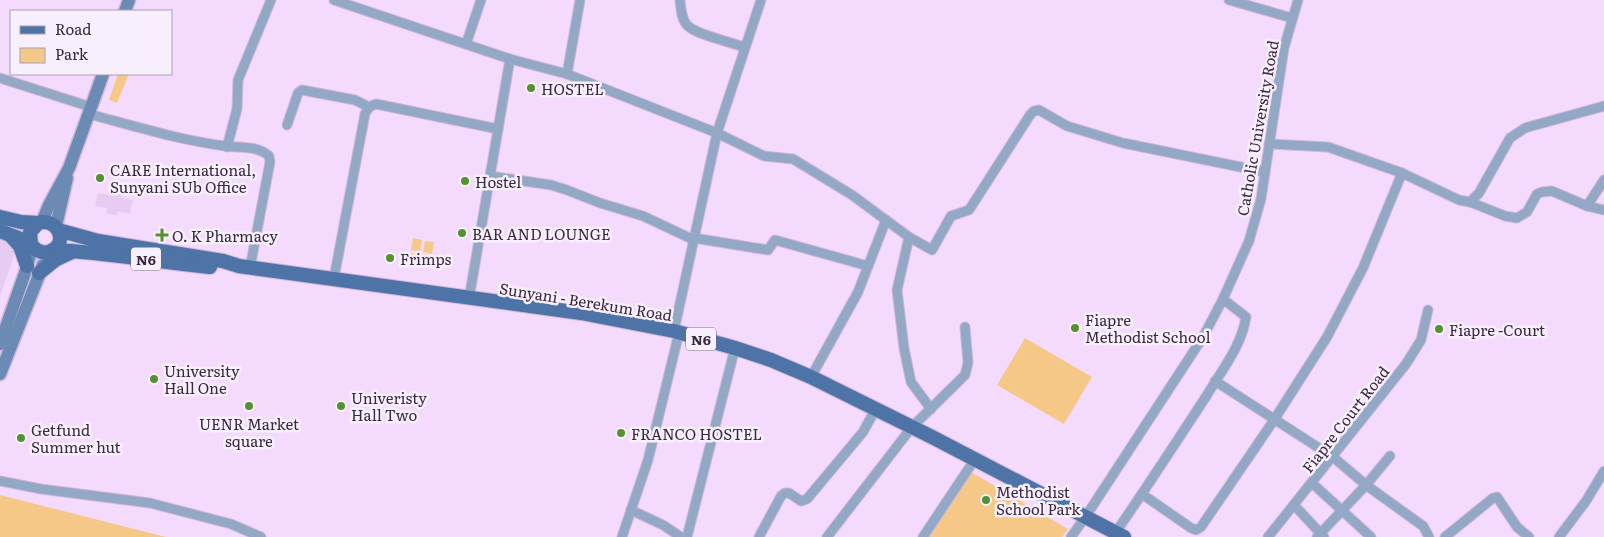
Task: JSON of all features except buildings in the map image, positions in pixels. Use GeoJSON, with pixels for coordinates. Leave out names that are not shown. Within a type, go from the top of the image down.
{"type":"FeatureCollection","features":[{"type":"Feature","properties":{"kind":"main road","name":"N6"},"geometry":{"type":"LineString","coordinates":[[0,217],[21,222],[47,222],[57,228]]}},
{"type":"Feature","properties":{"kind":"main road"},"geometry":{"type":"LineString","coordinates":[[32,246],[30,232],[40,222]]}},
{"type":"Feature","properties":{"kind":"main road","name":"Sunyani - Berekum Road"},"geometry":{"type":"LineString","coordinates":[[57,228],[98,241],[223,261],[244,267],[581,313],[676,332],[735,348],[771,360],[811,377],[975,459],[1120,535]]}},
{"type":"Feature","properties":{"kind":"main road"},"geometry":{"type":"LineString","coordinates":[[52,250],[60,240],[57,228]]}},
{"type":"Feature","properties":{"kind":"main road","name":"N6"},"geometry":{"type":"LineString","coordinates":[[6,234],[41,252],[52,250]]}},
{"type":"Feature","properties":{"kind":"main road"},"geometry":{"type":"LineString","coordinates":[[6,234],[20,246],[33,270],[74,251]]}},
{"type":"Feature","properties":{"kind":"main road","name":"Sunyani - Berekum Road"},"geometry":{"type":"LineString","coordinates":[[52,250],[184,265],[222,268],[244,267]]}},
{"type":"Feature","properties":{"kind":"street"},"geometry":{"type":"LineString","coordinates":[[227,147],[237,109],[238,80],[271,0]]}},
{"type":"Feature","properties":{"kind":"street"},"geometry":{"type":"LineString","coordinates":[[334,0],[510,59],[567,74],[717,133],[764,156],[793,159],[852,195],[909,237],[932,250],[951,216],[969,210],[1034,111],[1039,110],[1067,126],[1123,142],[1265,172]]}},
{"type":"Feature","properties":{"kind":"street"},"geometry":{"type":"LineString","coordinates":[[466,44],[482,0]]}},
{"type":"Feature","properties":{"kind":"street"},"geometry":{"type":"LineString","coordinates":[[567,74],[580,0]]}},
{"type":"Feature","properties":{"kind":"street"},"geometry":{"type":"LineString","coordinates":[[680,0],[682,16],[687,26],[696,31],[744,47]]}},
{"type":"Feature","properties":{"kind":"street"},"geometry":{"type":"LineString","coordinates":[[622,537],[648,460],[717,133],[761,0]]}},
{"type":"Feature","properties":{"kind":"street"},"geometry":{"type":"LineString","coordinates":[[1230,0],[1292,18]]}},
{"type":"Feature","properties":{"kind":"street","name":"Catholic University Road"},"geometry":{"type":"LineString","coordinates":[[1071,537],[1203,337],[1223,299],[1249,241],[1261,199],[1279,77],[1292,18],[1298,0]]}},
{"type":"Feature","properties":{"kind":"street"},"geometry":{"type":"LineString","coordinates":[[469,299],[510,59]]}},
{"type":"Feature","properties":{"kind":"street"},"geometry":{"type":"LineString","coordinates":[[57,228],[69,168],[103,75]]}},
{"type":"Feature","properties":{"kind":"street"},"geometry":{"type":"LineString","coordinates":[[0,78],[174,137],[265,152],[269,156],[270,162],[244,267]]}},
{"type":"Feature","properties":{"kind":"street"},"geometry":{"type":"LineString","coordinates":[[287,125],[298,93],[302,90],[355,100],[369,107]]}},
{"type":"Feature","properties":{"kind":"street"},"geometry":{"type":"LineString","coordinates":[[334,278],[365,114],[369,107],[376,104],[498,129]]}},
{"type":"Feature","properties":{"kind":"street"},"geometry":{"type":"LineString","coordinates":[[1470,202],[1479,193],[1510,138],[1515,133],[1525,128],[1604,106]]}},
{"type":"Feature","properties":{"kind":"street"},"geometry":{"type":"LineString","coordinates":[[1269,144],[1328,147],[1402,173],[1459,200],[1470,202],[1505,216],[1517,218],[1527,212],[1537,194],[1552,191],[1587,206],[1604,210]]}},
{"type":"Feature","properties":{"kind":"street"},"geometry":{"type":"LineString","coordinates":[[40,222],[69,168]]}},
{"type":"Feature","properties":{"kind":"street"},"geometry":{"type":"LineString","coordinates":[[1142,494],[1191,528],[1196,530],[1201,528],[1274,420],[1327,336],[1363,268],[1402,173]]}},
{"type":"Feature","properties":{"kind":"street"},"geometry":{"type":"LineString","coordinates":[[490,176],[551,185],[643,216],[694,239],[768,250],[775,240],[868,266]]}},
{"type":"Feature","properties":{"kind":"street"},"geometry":{"type":"LineString","coordinates":[[1587,206],[1604,180]]}},
{"type":"Feature","properties":{"kind":"street"},"geometry":{"type":"LineString","coordinates":[[811,377],[858,292],[886,220]]}},
{"type":"Feature","properties":{"kind":"street"},"geometry":{"type":"LineString","coordinates":[[909,237],[897,290],[904,348],[911,382],[930,409]]}},
{"type":"Feature","properties":{"kind":"street"},"geometry":{"type":"LineString","coordinates":[[0,374],[33,270],[32,246]]}},
{"type":"Feature","properties":{"kind":"street"},"geometry":{"type":"LineString","coordinates":[[0,344],[33,270],[52,250]]}},
{"type":"Feature","properties":{"kind":"street"},"geometry":{"type":"LineString","coordinates":[[1120,535],[1142,494],[1235,350],[1245,326],[1246,317],[1223,299]]}},
{"type":"Feature","properties":{"kind":"street","name":"Fiapre Court Road"},"geometry":{"type":"LineString","coordinates":[[1272,536],[1294,505],[1406,364],[1422,340],[1428,310]]}},
{"type":"Feature","properties":{"kind":"street"},"geometry":{"type":"LineString","coordinates":[[827,537],[912,427],[965,376],[968,363],[964,327]]}},
{"type":"Feature","properties":{"kind":"street"},"geometry":{"type":"LineString","coordinates":[[688,537],[735,348]]}},
{"type":"Feature","properties":{"kind":"street"},"geometry":{"type":"LineString","coordinates":[[1215,382],[1333,457],[1366,485],[1423,526],[1429,537]]}},
{"type":"Feature","properties":{"kind":"street"},"geometry":{"type":"LineString","coordinates":[[759,537],[781,496],[789,493],[801,501],[807,499],[863,432],[876,410]]}},
{"type":"Feature","properties":{"kind":"street"},"geometry":{"type":"LineString","coordinates":[[1294,505],[1320,536],[1390,456]]}},
{"type":"Feature","properties":{"kind":"street"},"geometry":{"type":"LineString","coordinates":[[923,537],[975,459]]}},
{"type":"Feature","properties":{"kind":"street"},"geometry":{"type":"LineString","coordinates":[[1559,537],[1586,501],[1603,473]]}},
{"type":"Feature","properties":{"kind":"street"},"geometry":{"type":"LineString","coordinates":[[0,481],[41,489],[150,503],[230,524],[261,537]]}},
{"type":"Feature","properties":{"kind":"street"},"geometry":{"type":"LineString","coordinates":[[1312,483],[1342,510],[1365,535]]}},
{"type":"Feature","properties":{"kind":"street"},"geometry":{"type":"LineString","coordinates":[[1445,537],[1493,498],[1497,497],[1517,527],[1528,537]]}},
{"type":"Feature","properties":{"kind":"street"},"geometry":{"type":"LineString","coordinates":[[631,510],[663,525],[681,537]]}},
{"type":"Feature","properties":{"kind":"shaded area"},"geometry":{"type":"Polygon","coordinates":[[[118,190],[122,191],[121,198],[133,200],[130,214],[118,211],[117,216],[106,213],[107,208],[95,206],[98,193],[116,196],[118,190]]]}},
{"type":"Feature","properties":{"kind":"shaded area"},"geometry":{"type":"Polygon","coordinates":[[[0,232],[20,239],[0,296],[0,232]]]}},
{"type":"Feature","properties":{"kind":"green space"},"geometry":{"type":"Polygon","coordinates":[[[118,75],[129,75],[117,103],[109,100],[118,75]]]}},
{"type":"Feature","properties":{"kind":"green space"},"geometry":{"type":"Polygon","coordinates":[[[413,238],[422,240],[420,252],[411,250],[413,238]]]}},
{"type":"Feature","properties":{"kind":"green space"},"geometry":{"type":"Polygon","coordinates":[[[425,241],[434,242],[432,254],[423,252],[425,241]]]}},
{"type":"Feature","properties":{"kind":"green space"},"geometry":{"type":"Polygon","coordinates":[[[410,253],[419,255],[416,266],[408,265],[410,253]]]}},
{"type":"Feature","properties":{"kind":"green space"},"geometry":{"type":"Polygon","coordinates":[[[422,254],[431,255],[429,267],[420,266],[422,254]]]}},
{"type":"Feature","properties":{"kind":"green space"},"geometry":{"type":"Polygon","coordinates":[[[1025,338],[1092,377],[1064,424],[997,385],[1025,338]]]}},
{"type":"Feature","properties":{"kind":"green space","name":"Methodist School Park"},"geometry":{"type":"Polygon","coordinates":[[[971,472],[1068,529],[1062,537],[927,537],[971,472]]]}},
{"type":"Feature","properties":{"kind":"green space"},"geometry":{"type":"Polygon","coordinates":[[[0,495],[166,537],[0,537],[0,495]]]}},
{"type":"Feature","properties":{"kind":"place","name":"HOSTEL"},"geometry":{"type":"Point","coordinates":[531,88]}},
{"type":"Feature","properties":{"kind":"place","name":"CARE International, Sunyani SUb Office"},"geometry":{"type":"Point","coordinates":[100,178]}},
{"type":"Feature","properties":{"kind":"place","name":"Hostel"},"geometry":{"type":"Point","coordinates":[465,181]}},
{"type":"Feature","properties":{"kind":"place","name":"BAR AND LOUNGE"},"geometry":{"type":"Point","coordinates":[462,233]}},
{"type":"Feature","properties":{"kind":"place","name":"O. K Pharmacy"},"geometry":{"type":"Point","coordinates":[162,235]}},
{"type":"Feature","properties":{"kind":"place","name":"Frimps"},"geometry":{"type":"Point","coordinates":[390,258]}},
{"type":"Feature","properties":{"kind":"place","name":"Fiapre Methodist School"},"geometry":{"type":"Point","coordinates":[1075,328]}},
{"type":"Feature","properties":{"kind":"place","name":"Fiapre -Court"},"geometry":{"type":"Point","coordinates":[1439,329]}},
{"type":"Feature","properties":{"kind":"place","name":"University Hall One"},"geometry":{"type":"Point","coordinates":[154,379]}},
{"type":"Feature","properties":{"kind":"place","name":"UENR Market square"},"geometry":{"type":"Point","coordinates":[249,406]}},
{"type":"Feature","properties":{"kind":"place","name":"Univeristy Hall Two"},"geometry":{"type":"Point","coordinates":[341,406]}},
{"type":"Feature","properties":{"kind":"place","name":"FRANCO HOSTEL"},"geometry":{"type":"Point","coordinates":[621,433]}},
{"type":"Feature","properties":{"kind":"place","name":"Getfund Summer hut"},"geometry":{"type":"Point","coordinates":[21,438]}},
{"type":"Feature","properties":{"kind":"place","name":"Methodist School Park"},"geometry":{"type":"Point","coordinates":[986,500]}}]}
